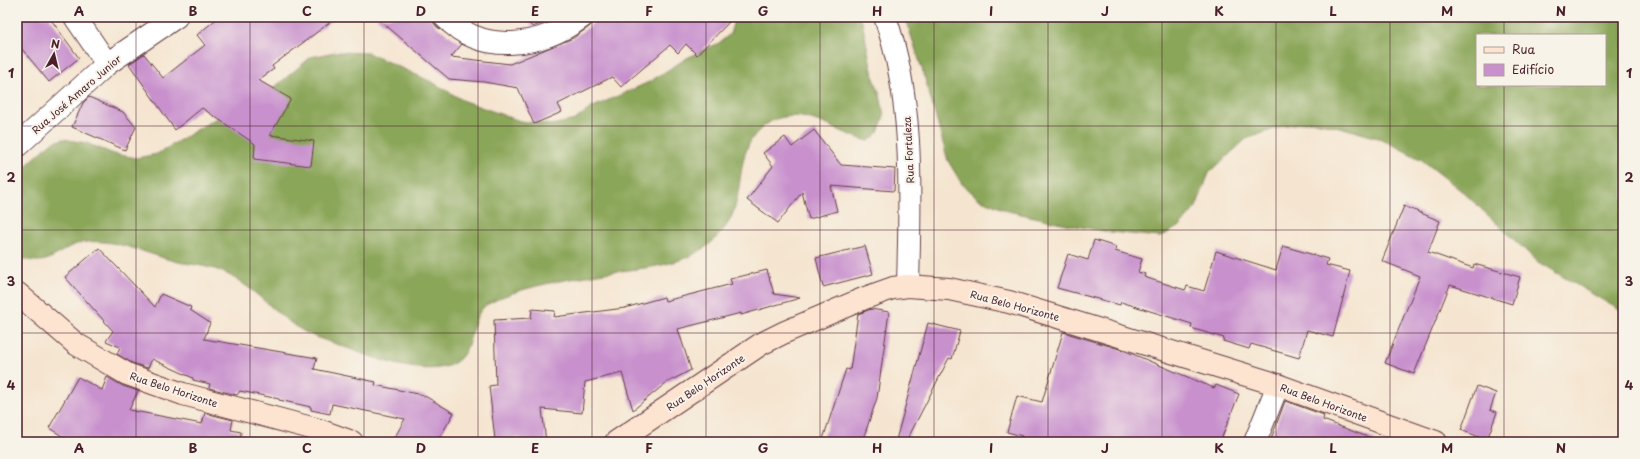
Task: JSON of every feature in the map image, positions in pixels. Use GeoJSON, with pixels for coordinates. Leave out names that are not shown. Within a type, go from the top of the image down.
{"type":"FeatureCollection","features":[{"type":"Feature","properties":{"kind":"street"},"geometry":{"type":"LineString","coordinates":[[75,17],[107,64]]}},
{"type":"Feature","properties":{"kind":"street","name":"Rua José Amaro Junior"},"geometry":{"type":"LineString","coordinates":[[17,146],[107,64],[176,17]]}},
{"type":"Feature","properties":{"kind":"street"},"geometry":{"type":"LineString","coordinates":[[446,17],[460,30],[473,36],[485,40],[510,44],[532,41],[548,36],[582,17]]}},
{"type":"Feature","properties":{"kind":"street","name":"Rua Fortaleza"},"geometry":{"type":"LineString","coordinates":[[885,17],[899,70],[906,111],[910,176],[908,286]]}},
{"type":"Feature","properties":{"kind":"street","name":"Rua Belo Horizonte"},"geometry":{"type":"LineString","coordinates":[[616,442],[761,344],[785,332],[865,298],[893,288],[908,286],[949,289],[1009,302],[1278,385],[1436,442]]}},
{"type":"Feature","properties":{"kind":"street","name":"Rua Belo Horizonte"},"geometry":{"type":"LineString","coordinates":[[17,293],[76,344],[127,374],[164,388],[252,414],[319,430],[352,442]]}},
{"type":"Feature","properties":{"kind":"street"},"geometry":{"type":"LineString","coordinates":[[1255,442],[1278,385]]}},
{"type":"Feature","properties":{"kind":"green space"},"geometry":{"type":"Polygon","coordinates":[[[735,17],[858,17],[862,22],[873,76],[880,94],[884,116],[878,133],[869,141],[857,138],[812,119],[788,116],[773,120],[755,135],[749,144],[745,153],[734,212],[724,229],[713,241],[688,257],[658,266],[597,274],[561,281],[525,289],[502,297],[484,307],[479,313],[463,355],[457,361],[448,366],[435,368],[407,367],[378,359],[318,338],[305,332],[285,319],[238,280],[221,271],[209,267],[178,262],[122,245],[99,242],[77,244],[69,247],[56,256],[40,261],[17,257],[17,174],[51,143],[63,139],[86,143],[114,154],[137,158],[157,154],[243,102],[276,86],[311,57],[335,52],[368,53],[432,82],[464,101],[520,121],[552,125],[575,120],[591,108],[649,82],[687,58],[719,43],[730,34],[735,17]]]}},
{"type":"Feature","properties":{"kind":"green space"},"geometry":{"type":"Polygon","coordinates":[[[905,17],[1623,17],[1623,312],[1538,262],[1463,192],[1422,160],[1381,139],[1344,128],[1311,121],[1283,126],[1246,139],[1209,173],[1196,207],[1180,226],[1160,237],[1110,232],[1070,225],[1008,211],[979,199],[962,184],[948,161],[924,75],[905,17]]]}},
{"type":"Feature","properties":{"kind":"building"},"geometry":{"type":"Polygon","coordinates":[[[17,17],[49,17],[79,58],[49,82],[17,43],[17,17]]]}},
{"type":"Feature","properties":{"kind":"building"},"geometry":{"type":"Polygon","coordinates":[[[219,17],[337,17],[272,66],[274,69],[258,80],[291,99],[270,135],[314,141],[311,166],[254,159],[255,144],[202,108],[175,130],[129,64],[144,54],[163,78],[205,45],[197,35],[219,17]]]}},
{"type":"Feature","properties":{"kind":"building"},"geometry":{"type":"Polygon","coordinates":[[[376,17],[429,17],[437,27],[462,44],[451,57],[510,64],[573,38],[593,23],[594,17],[734,17],[697,55],[686,44],[678,53],[670,45],[621,87],[612,77],[558,104],[562,112],[534,124],[518,88],[484,82],[449,79],[376,17]]]}},
{"type":"Feature","properties":{"kind":"building"},"geometry":{"type":"Polygon","coordinates":[[[525,17],[558,17],[532,27],[525,17]]]}},
{"type":"Feature","properties":{"kind":"building"},"geometry":{"type":"Polygon","coordinates":[[[89,97],[123,112],[136,127],[125,150],[72,127],[83,103],[89,97]]]}},
{"type":"Feature","properties":{"kind":"building"},"geometry":{"type":"Polygon","coordinates":[[[814,130],[841,165],[895,169],[894,191],[831,186],[837,211],[809,219],[802,192],[778,223],[747,200],[773,166],[763,153],[785,137],[792,147],[814,130]]]}},
{"type":"Feature","properties":{"kind":"building"},"geometry":{"type":"Polygon","coordinates":[[[1404,206],[1440,221],[1428,252],[1473,268],[1474,264],[1520,277],[1512,304],[1450,285],[1414,374],[1385,363],[1420,276],[1382,261],[1404,206]]]}},
{"type":"Feature","properties":{"kind":"building"},"geometry":{"type":"Polygon","coordinates":[[[1094,240],[1116,247],[1115,251],[1142,259],[1138,272],[1145,274],[1144,277],[1185,290],[1187,286],[1204,291],[1216,251],[1276,270],[1283,246],[1328,259],[1326,265],[1350,271],[1333,337],[1307,330],[1299,358],[1251,344],[1249,349],[1223,341],[1224,338],[1191,328],[1192,324],[1121,302],[1120,305],[1057,288],[1068,254],[1088,260],[1094,240]]]}},
{"type":"Feature","properties":{"kind":"building"},"geometry":{"type":"Polygon","coordinates":[[[865,246],[873,274],[823,287],[816,258],[865,246]]]}},
{"type":"Feature","properties":{"kind":"building"},"geometry":{"type":"Polygon","coordinates":[[[99,248],[155,307],[161,294],[191,307],[190,310],[210,323],[204,339],[317,358],[314,369],[376,382],[375,385],[423,395],[454,413],[437,442],[392,442],[405,419],[332,404],[330,414],[311,410],[311,407],[240,391],[237,395],[209,388],[210,384],[193,380],[193,378],[152,359],[148,368],[132,363],[117,354],[120,347],[106,341],[113,331],[65,277],[99,248]]]}},
{"type":"Feature","properties":{"kind":"building"},"geometry":{"type":"Polygon","coordinates":[[[767,270],[774,294],[800,298],[741,315],[741,313],[678,329],[691,370],[666,383],[633,410],[622,373],[585,382],[582,413],[542,409],[546,442],[520,442],[520,438],[495,440],[489,386],[496,385],[494,320],[531,318],[532,309],[555,311],[554,317],[625,308],[664,297],[665,301],[732,284],[730,279],[767,270]]]}},
{"type":"Feature","properties":{"kind":"building"},"geometry":{"type":"Polygon","coordinates":[[[871,309],[889,312],[877,398],[862,442],[822,442],[846,369],[850,370],[858,314],[871,309]]]}},
{"type":"Feature","properties":{"kind":"building"},"geometry":{"type":"Polygon","coordinates":[[[928,323],[960,331],[952,359],[949,358],[906,442],[901,442],[896,440],[928,323]]]}},
{"type":"Feature","properties":{"kind":"building"},"geometry":{"type":"Polygon","coordinates":[[[1063,332],[1123,350],[1214,388],[1216,385],[1239,394],[1220,442],[1021,442],[1022,436],[1007,432],[1017,396],[1042,402],[1063,332]]]}},
{"type":"Feature","properties":{"kind":"building"},"geometry":{"type":"Polygon","coordinates":[[[78,377],[102,390],[107,377],[123,386],[138,391],[129,410],[202,424],[205,413],[233,420],[231,430],[241,432],[240,442],[72,442],[49,428],[78,377]]]}},
{"type":"Feature","properties":{"kind":"building"},"geometry":{"type":"Polygon","coordinates":[[[1477,386],[1496,393],[1490,410],[1497,412],[1487,440],[1461,430],[1477,386]]]}},
{"type":"Feature","properties":{"kind":"building"},"geometry":{"type":"Polygon","coordinates":[[[1285,401],[1324,415],[1323,420],[1376,440],[1375,442],[1270,442],[1285,401]]]}}]}
